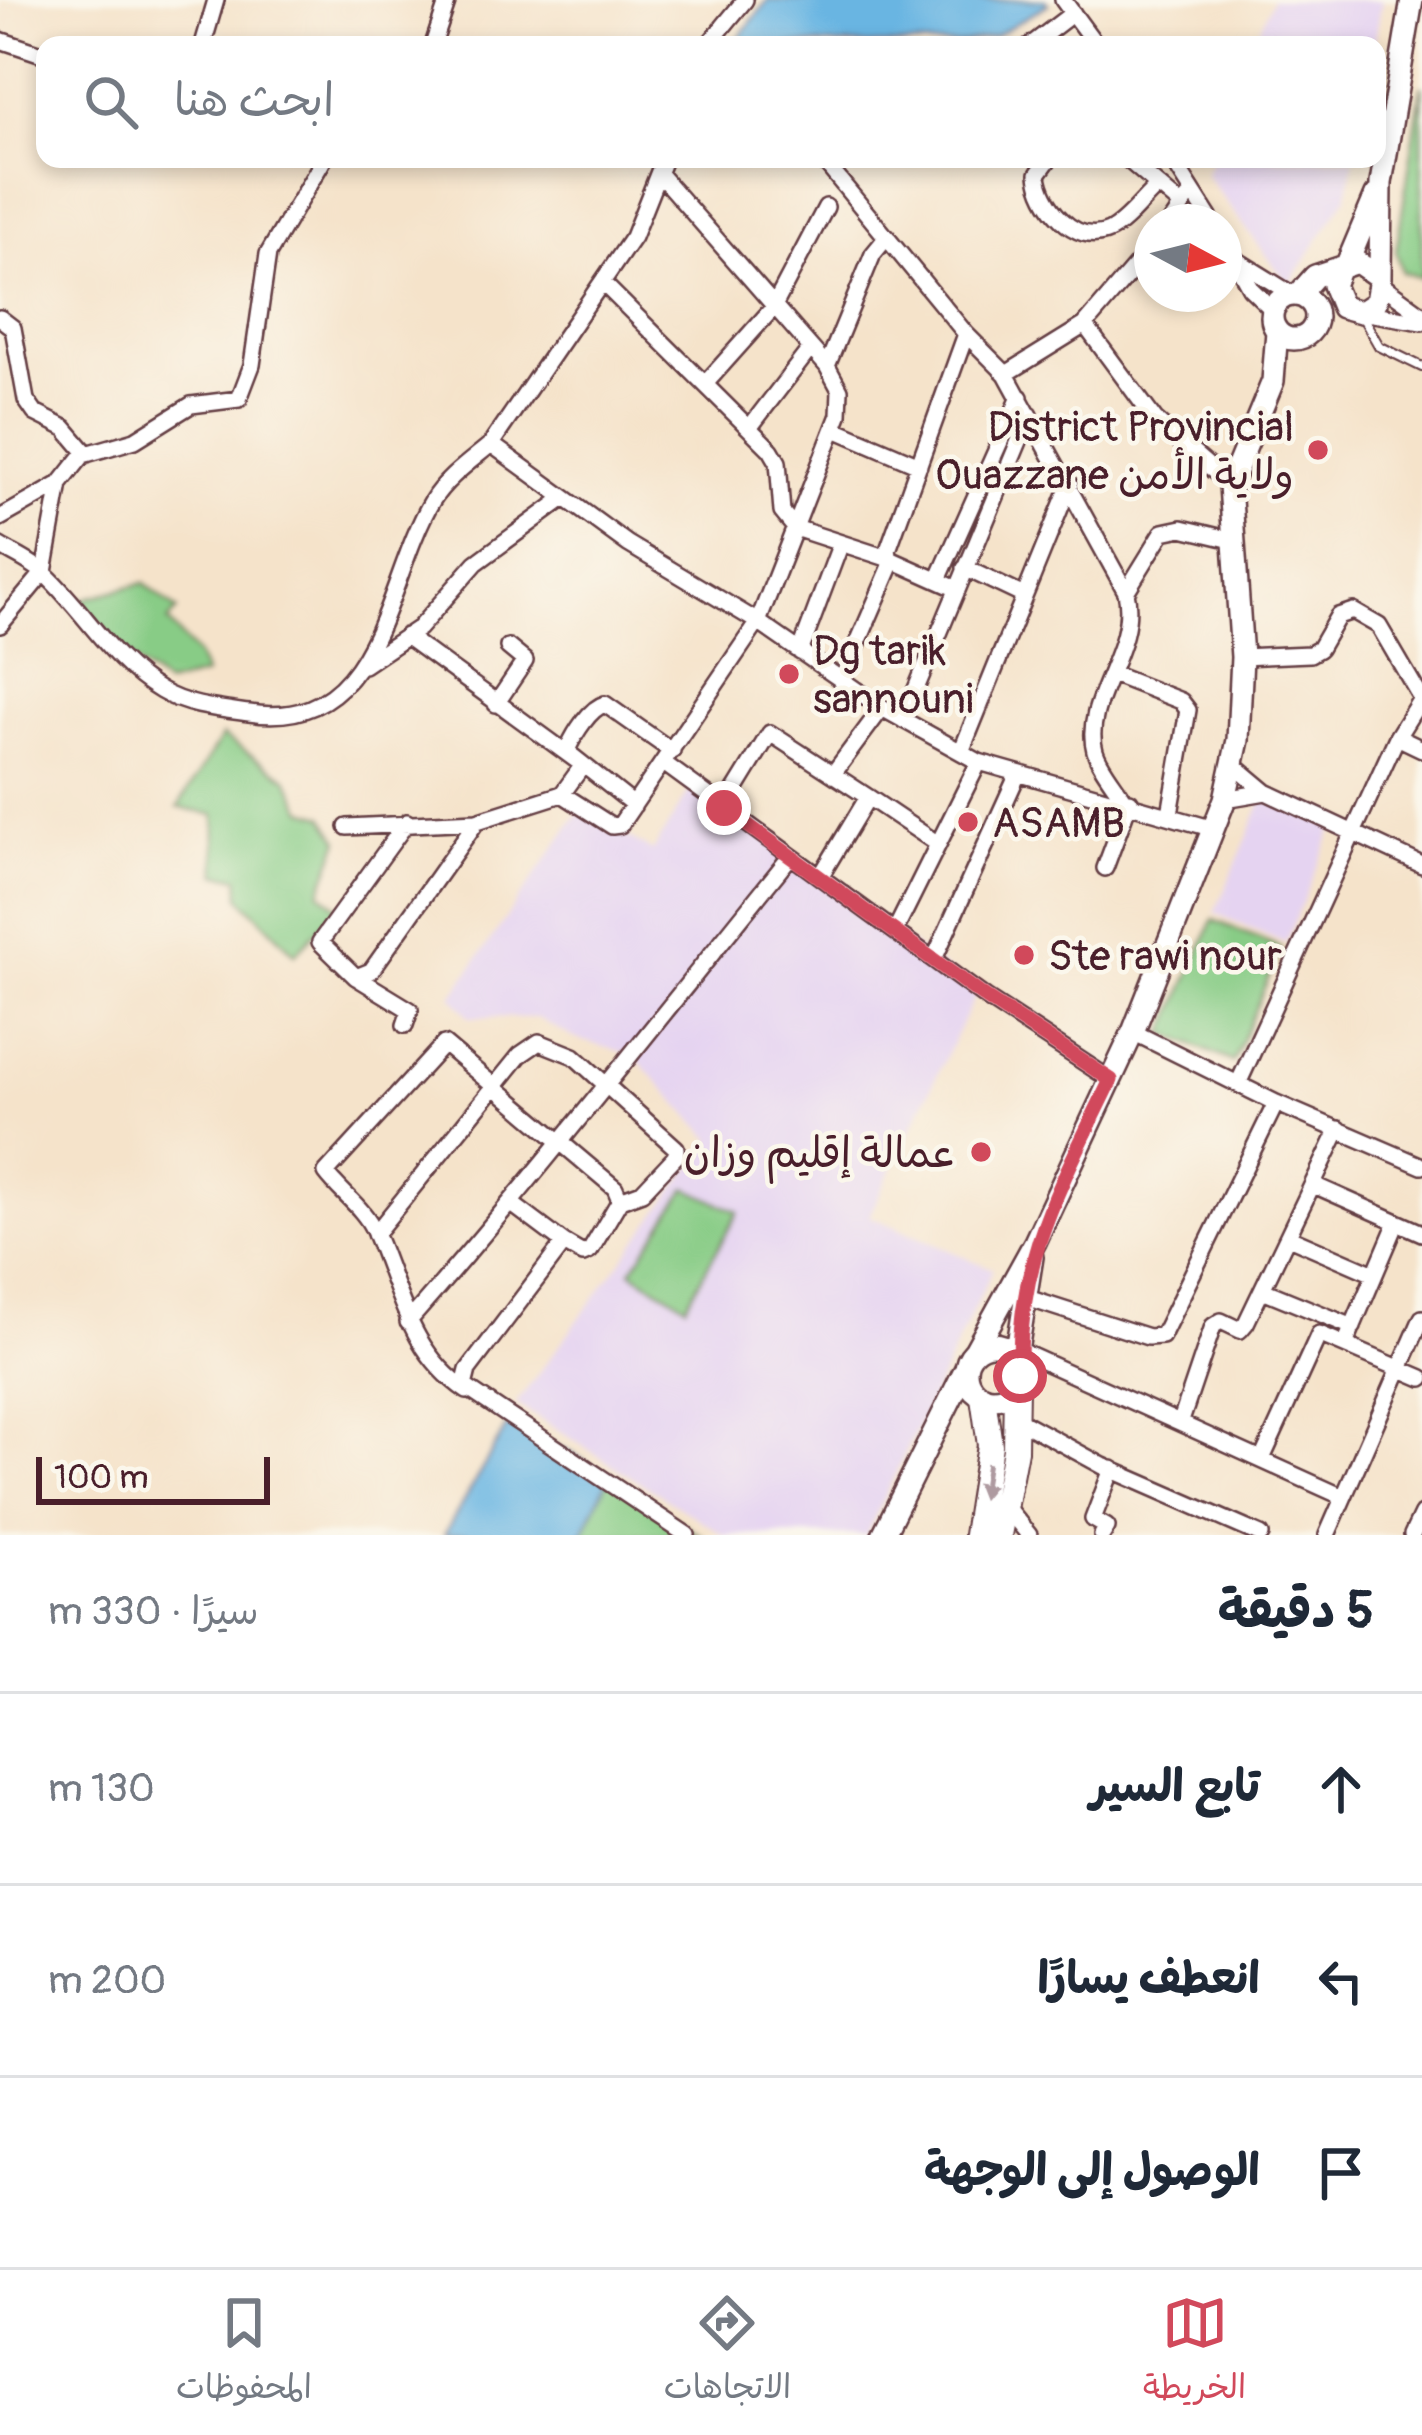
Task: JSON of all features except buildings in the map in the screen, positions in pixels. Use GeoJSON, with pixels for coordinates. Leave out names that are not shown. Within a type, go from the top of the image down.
{"type":"FeatureCollection","features":[{"type":"Feature","properties":{"kind":"main road"},"geometry":{"type":"LineString","coordinates":[[1386,153],[1412,0]]}},
{"type":"Feature","properties":{"kind":"main road"},"geometry":{"type":"LineString","coordinates":[[1275,320],[1292,339],[1376,302],[1381,282],[1384,168]]}},
{"type":"Feature","properties":{"kind":"main road"},"geometry":{"type":"LineString","coordinates":[[1359,312],[1336,300],[1333,285],[1381,183]]}},
{"type":"Feature","properties":{"kind":"main road"},"geometry":{"type":"LineString","coordinates":[[976,1535],[990,1445],[973,1386],[976,1349],[1035,1242],[1133,1032],[1214,829],[1234,766],[1242,657],[1230,485],[1276,364],[1275,320],[1315,276],[1367,264],[1381,282]]}},
{"type":"Feature","properties":{"kind":"main road"},"geometry":{"type":"LineString","coordinates":[[1267,397],[1310,332],[1312,304],[1295,295]]}},
{"type":"Feature","properties":{"kind":"main road"},"geometry":{"type":"LineString","coordinates":[[999,1535],[1017,1419],[1017,1353],[1035,1242]]}},
{"type":"Feature","properties":{"kind":"main road"},"geometry":{"type":"LineString","coordinates":[[976,1349],[1003,1346],[1017,1353]]}},
{"type":"Feature","properties":{"kind":"main road"},"geometry":{"type":"LineString","coordinates":[[973,1386],[1002,1397],[1016,1386]]}},
{"type":"Feature","properties":{"kind":"main road"},"geometry":{"type":"LineString","coordinates":[[883,1535],[973,1386]]}},
{"type":"Feature","properties":{"kind":"main road"},"geometry":{"type":"LineString","coordinates":[[897,1535],[973,1386]]}},
{"type":"Feature","properties":{"kind":"street"},"geometry":{"type":"LineString","coordinates":[[205,36],[216,0]]}},
{"type":"Feature","properties":{"kind":"street"},"geometry":{"type":"LineString","coordinates":[[436,36],[448,0]]}},
{"type":"Feature","properties":{"kind":"street"},"geometry":{"type":"LineString","coordinates":[[715,36],[745,0]]}},
{"type":"Feature","properties":{"kind":"street"},"geometry":{"type":"LineString","coordinates":[[1039,36],[1067,4],[1090,36]]}},
{"type":"Feature","properties":{"kind":"street"},"geometry":{"type":"LineString","coordinates":[[0,40],[36,52]]}},
{"type":"Feature","properties":{"kind":"street"},"geometry":{"type":"LineString","coordinates":[[0,625],[44,572],[60,484],[72,464],[87,454],[135,440],[191,405],[238,399],[252,364],[268,254],[319,168]]}},
{"type":"Feature","properties":{"kind":"street"},"geometry":{"type":"LineString","coordinates":[[352,673],[381,630],[434,498],[491,444],[633,237],[662,168]]}},
{"type":"Feature","properties":{"kind":"street"},"geometry":{"type":"LineString","coordinates":[[562,794],[612,826],[620,826],[758,622],[835,429],[839,390],[827,366],[773,308],[663,168]]}},
{"type":"Feature","properties":{"kind":"street"},"geometry":{"type":"LineString","coordinates":[[830,168],[966,334],[1006,374],[1126,592],[1129,628],[1097,718],[1095,750],[1127,801]]}},
{"type":"Feature","properties":{"kind":"street"},"geometry":{"type":"LineString","coordinates":[[1044,168],[1037,181],[1048,208],[1061,220],[1096,233],[1109,231],[1158,186]]}},
{"type":"Feature","properties":{"kind":"street"},"geometry":{"type":"LineString","coordinates":[[1137,168],[1158,186],[1193,204]]}},
{"type":"Feature","properties":{"kind":"street"},"geometry":{"type":"LineString","coordinates":[[1175,168],[1187,198]]}},
{"type":"Feature","properties":{"kind":"street"},"geometry":{"type":"LineString","coordinates":[[1183,204],[1187,198]]}},
{"type":"Feature","properties":{"kind":"street"},"geometry":{"type":"LineString","coordinates":[[705,384],[773,308],[826,207]]}},
{"type":"Feature","properties":{"kind":"street"},"geometry":{"type":"LineString","coordinates":[[827,366],[873,254],[887,237]]}},
{"type":"Feature","properties":{"kind":"street"},"geometry":{"type":"LineString","coordinates":[[1242,263],[1295,295]]}},
{"type":"Feature","properties":{"kind":"street"},"geometry":{"type":"LineString","coordinates":[[1006,374],[1085,326],[1134,268]]}},
{"type":"Feature","properties":{"kind":"street"},"geometry":{"type":"LineString","coordinates":[[1242,273],[1275,320]]}},
{"type":"Feature","properties":{"kind":"street"},"geometry":{"type":"LineString","coordinates":[[602,282],[750,427],[778,462],[779,500],[795,528],[890,559],[957,589]]}},
{"type":"Feature","properties":{"kind":"street"},"geometry":{"type":"LineString","coordinates":[[1381,282],[1422,318]]}},
{"type":"Feature","properties":{"kind":"street"},"geometry":{"type":"LineString","coordinates":[[1359,312],[1422,318]]}},
{"type":"Feature","properties":{"kind":"street"},"geometry":{"type":"LineString","coordinates":[[0,318],[13,328],[26,400],[35,413],[65,428],[87,454]]}},
{"type":"Feature","properties":{"kind":"street"},"geometry":{"type":"LineString","coordinates":[[1085,326],[1155,420],[1230,485]]}},
{"type":"Feature","properties":{"kind":"street"},"geometry":{"type":"LineString","coordinates":[[841,682],[890,559],[966,334]]}},
{"type":"Feature","properties":{"kind":"street"},"geometry":{"type":"LineString","coordinates":[[750,427],[810,349]]}},
{"type":"Feature","properties":{"kind":"street"},"geometry":{"type":"LineString","coordinates":[[938,580],[1020,397]]}},
{"type":"Feature","properties":{"kind":"street"},"geometry":{"type":"LineString","coordinates":[[903,720],[1030,416]]}},
{"type":"Feature","properties":{"kind":"street"},"geometry":{"type":"LineString","coordinates":[[835,429],[920,465]]}},
{"type":"Feature","properties":{"kind":"street"},"geometry":{"type":"LineString","coordinates":[[491,444],[563,499],[758,622],[841,682],[979,762],[1214,829]]}},
{"type":"Feature","properties":{"kind":"street"},"geometry":{"type":"LineString","coordinates":[[0,518],[60,484]]}},
{"type":"Feature","properties":{"kind":"street"},"geometry":{"type":"LineString","coordinates":[[961,752],[1070,484]]}},
{"type":"Feature","properties":{"kind":"street"},"geometry":{"type":"LineString","coordinates":[[0,546],[44,572],[122,665],[174,698],[292,717],[318,705],[352,673],[434,615],[476,563],[563,499]]}},
{"type":"Feature","properties":{"kind":"street"},"geometry":{"type":"LineString","coordinates":[[1126,592],[1162,532],[1182,528],[1232,540]]}},
{"type":"Feature","properties":{"kind":"street"},"geometry":{"type":"LineString","coordinates":[[800,652],[841,543]]}},
{"type":"Feature","properties":{"kind":"street"},"geometry":{"type":"LineString","coordinates":[[965,568],[1024,596]]}},
{"type":"Feature","properties":{"kind":"street"},"geometry":{"type":"LineString","coordinates":[[1238,1084],[1397,737],[1422,698],[1379,626],[1363,613],[1338,616],[1319,649],[1310,654],[1242,657]]}},
{"type":"Feature","properties":{"kind":"street"},"geometry":{"type":"LineString","coordinates":[[406,636],[583,765]]}},
{"type":"Feature","properties":{"kind":"street"},"geometry":{"type":"LineString","coordinates":[[496,704],[525,661],[508,647]]}},
{"type":"Feature","properties":{"kind":"street"},"geometry":{"type":"LineString","coordinates":[[1112,674],[1181,701],[1188,710],[1170,814]]}},
{"type":"Feature","properties":{"kind":"street"},"geometry":{"type":"LineString","coordinates":[[634,805],[569,753],[569,745],[602,704],[627,715],[724,808],[790,857],[935,956],[986,998],[1111,1080]]}},
{"type":"Feature","properties":{"kind":"street"},"geometry":{"type":"LineString","coordinates":[[833,774],[882,708]]}},
{"type":"Feature","properties":{"kind":"street"},"geometry":{"type":"LineString","coordinates":[[724,808],[770,733],[938,844]]}},
{"type":"Feature","properties":{"kind":"street"},"geometry":{"type":"LineString","coordinates":[[1397,737],[1422,749]]}},
{"type":"Feature","properties":{"kind":"street"},"geometry":{"type":"LineString","coordinates":[[895,931],[979,762]]}},
{"type":"Feature","properties":{"kind":"street"},"geometry":{"type":"LineString","coordinates":[[347,827],[477,821],[562,794],[583,765]]}},
{"type":"Feature","properties":{"kind":"street"},"geometry":{"type":"LineString","coordinates":[[1234,766],[1266,793],[1422,865]]}},
{"type":"Feature","properties":{"kind":"street"},"geometry":{"type":"LineString","coordinates":[[935,956],[1018,776]]}},
{"type":"Feature","properties":{"kind":"street"},"geometry":{"type":"LineString","coordinates":[[1225,799],[1266,793]]}},
{"type":"Feature","properties":{"kind":"street"},"geometry":{"type":"LineString","coordinates":[[820,878],[868,797]]}},
{"type":"Feature","properties":{"kind":"street"},"geometry":{"type":"LineString","coordinates":[[1105,868],[1127,801]]}},
{"type":"Feature","properties":{"kind":"street"},"geometry":{"type":"LineString","coordinates":[[356,977],[370,971],[477,821]]}},
{"type":"Feature","properties":{"kind":"street"},"geometry":{"type":"LineString","coordinates":[[405,1025],[410,1010],[356,977],[320,942],[407,822]]}},
{"type":"Feature","properties":{"kind":"street"},"geometry":{"type":"LineString","coordinates":[[408,1322],[562,1146],[603,1083],[790,857]]}},
{"type":"Feature","properties":{"kind":"street"},"geometry":{"type":"LineString","coordinates":[[1133,1032],[1422,1166]]}},
{"type":"Feature","properties":{"kind":"street"},"geometry":{"type":"LineString","coordinates":[[376,1234],[527,1048],[539,1042],[574,1057],[677,1151],[642,1192],[620,1200],[590,1251],[583,1254],[512,1204]]}},
{"type":"Feature","properties":{"kind":"street"},"geometry":{"type":"LineString","coordinates":[[620,1200],[615,1188],[493,1089],[449,1046],[440,1046],[328,1166],[327,1176],[376,1234],[408,1322],[437,1365],[467,1391],[687,1535]]}},
{"type":"Feature","properties":{"kind":"street"},"geometry":{"type":"LineString","coordinates":[[1027,1298],[1148,1337],[1162,1336],[1276,1102]]}},
{"type":"Feature","properties":{"kind":"street"},"geometry":{"type":"LineString","coordinates":[[1181,1421],[1213,1326],[1221,1321],[1240,1330],[1265,1291],[1339,1129]]}},
{"type":"Feature","properties":{"kind":"street"},"geometry":{"type":"LineString","coordinates":[[1313,1185],[1422,1233]]}},
{"type":"Feature","properties":{"kind":"street"},"geometry":{"type":"LineString","coordinates":[[1349,1335],[1397,1222]]}},
{"type":"Feature","properties":{"kind":"street"},"geometry":{"type":"LineString","coordinates":[[1291,1238],[1374,1274]]}},
{"type":"Feature","properties":{"kind":"street"},"geometry":{"type":"LineString","coordinates":[[467,1391],[468,1370],[564,1243]]}},
{"type":"Feature","properties":{"kind":"street"},"geometry":{"type":"LineString","coordinates":[[1265,1291],[1422,1378]]}},
{"type":"Feature","properties":{"kind":"street"},"geometry":{"type":"LineString","coordinates":[[1327,1535],[1422,1318]]}},
{"type":"Feature","properties":{"kind":"street"},"geometry":{"type":"LineString","coordinates":[[1262,1459],[1319,1334],[1349,1335]]}},
{"type":"Feature","properties":{"kind":"street"},"geometry":{"type":"LineString","coordinates":[[1017,1353],[1181,1421],[1342,1496]]}},
{"type":"Feature","properties":{"kind":"street"},"geometry":{"type":"LineString","coordinates":[[1017,1419],[1112,1469],[1258,1534]]}},
{"type":"Feature","properties":{"kind":"street"},"geometry":{"type":"LineString","coordinates":[[1102,1535],[1107,1527],[1094,1519],[1112,1469]]}},
{"type":"Feature","properties":{"kind":"street"},"geometry":{"type":"LineString","coordinates":[[1006,1507],[1029,1535]]}},
{"type":"Feature","properties":{"kind":"street"},"geometry":{"type":"LineString","coordinates":[[1412,1535],[1422,1514]]}},
{"type":"Feature","properties":{"kind":"lane"},"geometry":{"type":"LineString","coordinates":[[1359,312],[1379,346],[1422,367]]}},
{"type":"Feature","properties":{"kind":"shaded area"},"geometry":{"type":"Polygon","coordinates":[[[1272,0],[1382,0],[1376,36],[1257,36],[1272,0]]]}},
{"type":"Feature","properties":{"kind":"shaded area"},"geometry":{"type":"Polygon","coordinates":[[[1208,168],[1352,168],[1347,196],[1289,285],[1242,223],[1242,204],[1228,204],[1205,174],[1208,168]]]}},
{"type":"Feature","properties":{"kind":"shaded area"},"geometry":{"type":"Polygon","coordinates":[[[693,785],[977,992],[869,1216],[993,1269],[866,1535],[724,1535],[516,1404],[712,1139],[633,1055],[576,1039],[537,1018],[470,1017],[452,996],[580,811],[653,851],[693,785]]]}},
{"type":"Feature","properties":{"kind":"shaded area"},"geometry":{"type":"Polygon","coordinates":[[[1264,798],[1334,827],[1285,943],[1215,913],[1264,798]]]}},
{"type":"Feature","properties":{"kind":"green space"},"geometry":{"type":"Polygon","coordinates":[[[1422,85],[1422,278],[1402,272],[1396,251],[1422,85]]]}},
{"type":"Feature","properties":{"kind":"green space"},"geometry":{"type":"Polygon","coordinates":[[[144,583],[177,610],[168,622],[196,654],[205,675],[165,685],[127,656],[79,600],[144,583]]]}},
{"type":"Feature","properties":{"kind":"green space"},"geometry":{"type":"Polygon","coordinates":[[[222,736],[287,778],[304,810],[324,816],[340,840],[320,892],[339,908],[295,954],[240,897],[239,877],[217,874],[215,815],[178,807],[222,736]]]}},
{"type":"Feature","properties":{"kind":"green space"},"geometry":{"type":"Polygon","coordinates":[[[1213,920],[1281,948],[1233,1062],[1165,1033],[1213,920]]]}},
{"type":"Feature","properties":{"kind":"green space"},"geometry":{"type":"Polygon","coordinates":[[[687,1188],[738,1212],[686,1305],[631,1271],[687,1188]]]}},
{"type":"Feature","properties":{"kind":"green space"},"geometry":{"type":"Polygon","coordinates":[[[609,1477],[701,1535],[582,1535],[609,1477]]]}},
{"type":"Feature","properties":{"kind":"water"},"geometry":{"type":"Polygon","coordinates":[[[768,0],[1045,0],[1048,4],[995,36],[740,36],[768,0]]]}},
{"type":"Feature","properties":{"kind":"water"},"geometry":{"type":"Polygon","coordinates":[[[507,1426],[572,1453],[609,1477],[582,1535],[444,1535],[507,1426]]]}},
{"type":"Feature","properties":{"kind":"place","name":"District Provincial Ouazzane ولاية الأمن"},"geometry":{"type":"Point","coordinates":[1318,450]}},
{"type":"Feature","properties":{"kind":"place","name":"Dg tarik sannouni"},"geometry":{"type":"Point","coordinates":[789,674]}},
{"type":"Feature","properties":{"kind":"place","name":"ASAMB"},"geometry":{"type":"Point","coordinates":[968,822]}},
{"type":"Feature","properties":{"kind":"place","name":"Ste rawi nour"},"geometry":{"type":"Point","coordinates":[1024,955]}},
{"type":"Feature","properties":{"kind":"place","name":"عمالة إقليم وزان"},"geometry":{"type":"Point","coordinates":[981,1152]}},
{"type":"Feature","properties":{"kind":"route"},"geometry":{"type":"LineString","coordinates":[[724,808],[935,956],[986,998],[1111,1080],[1035,1242],[1016,1357],[1020,1376]]}}]}
